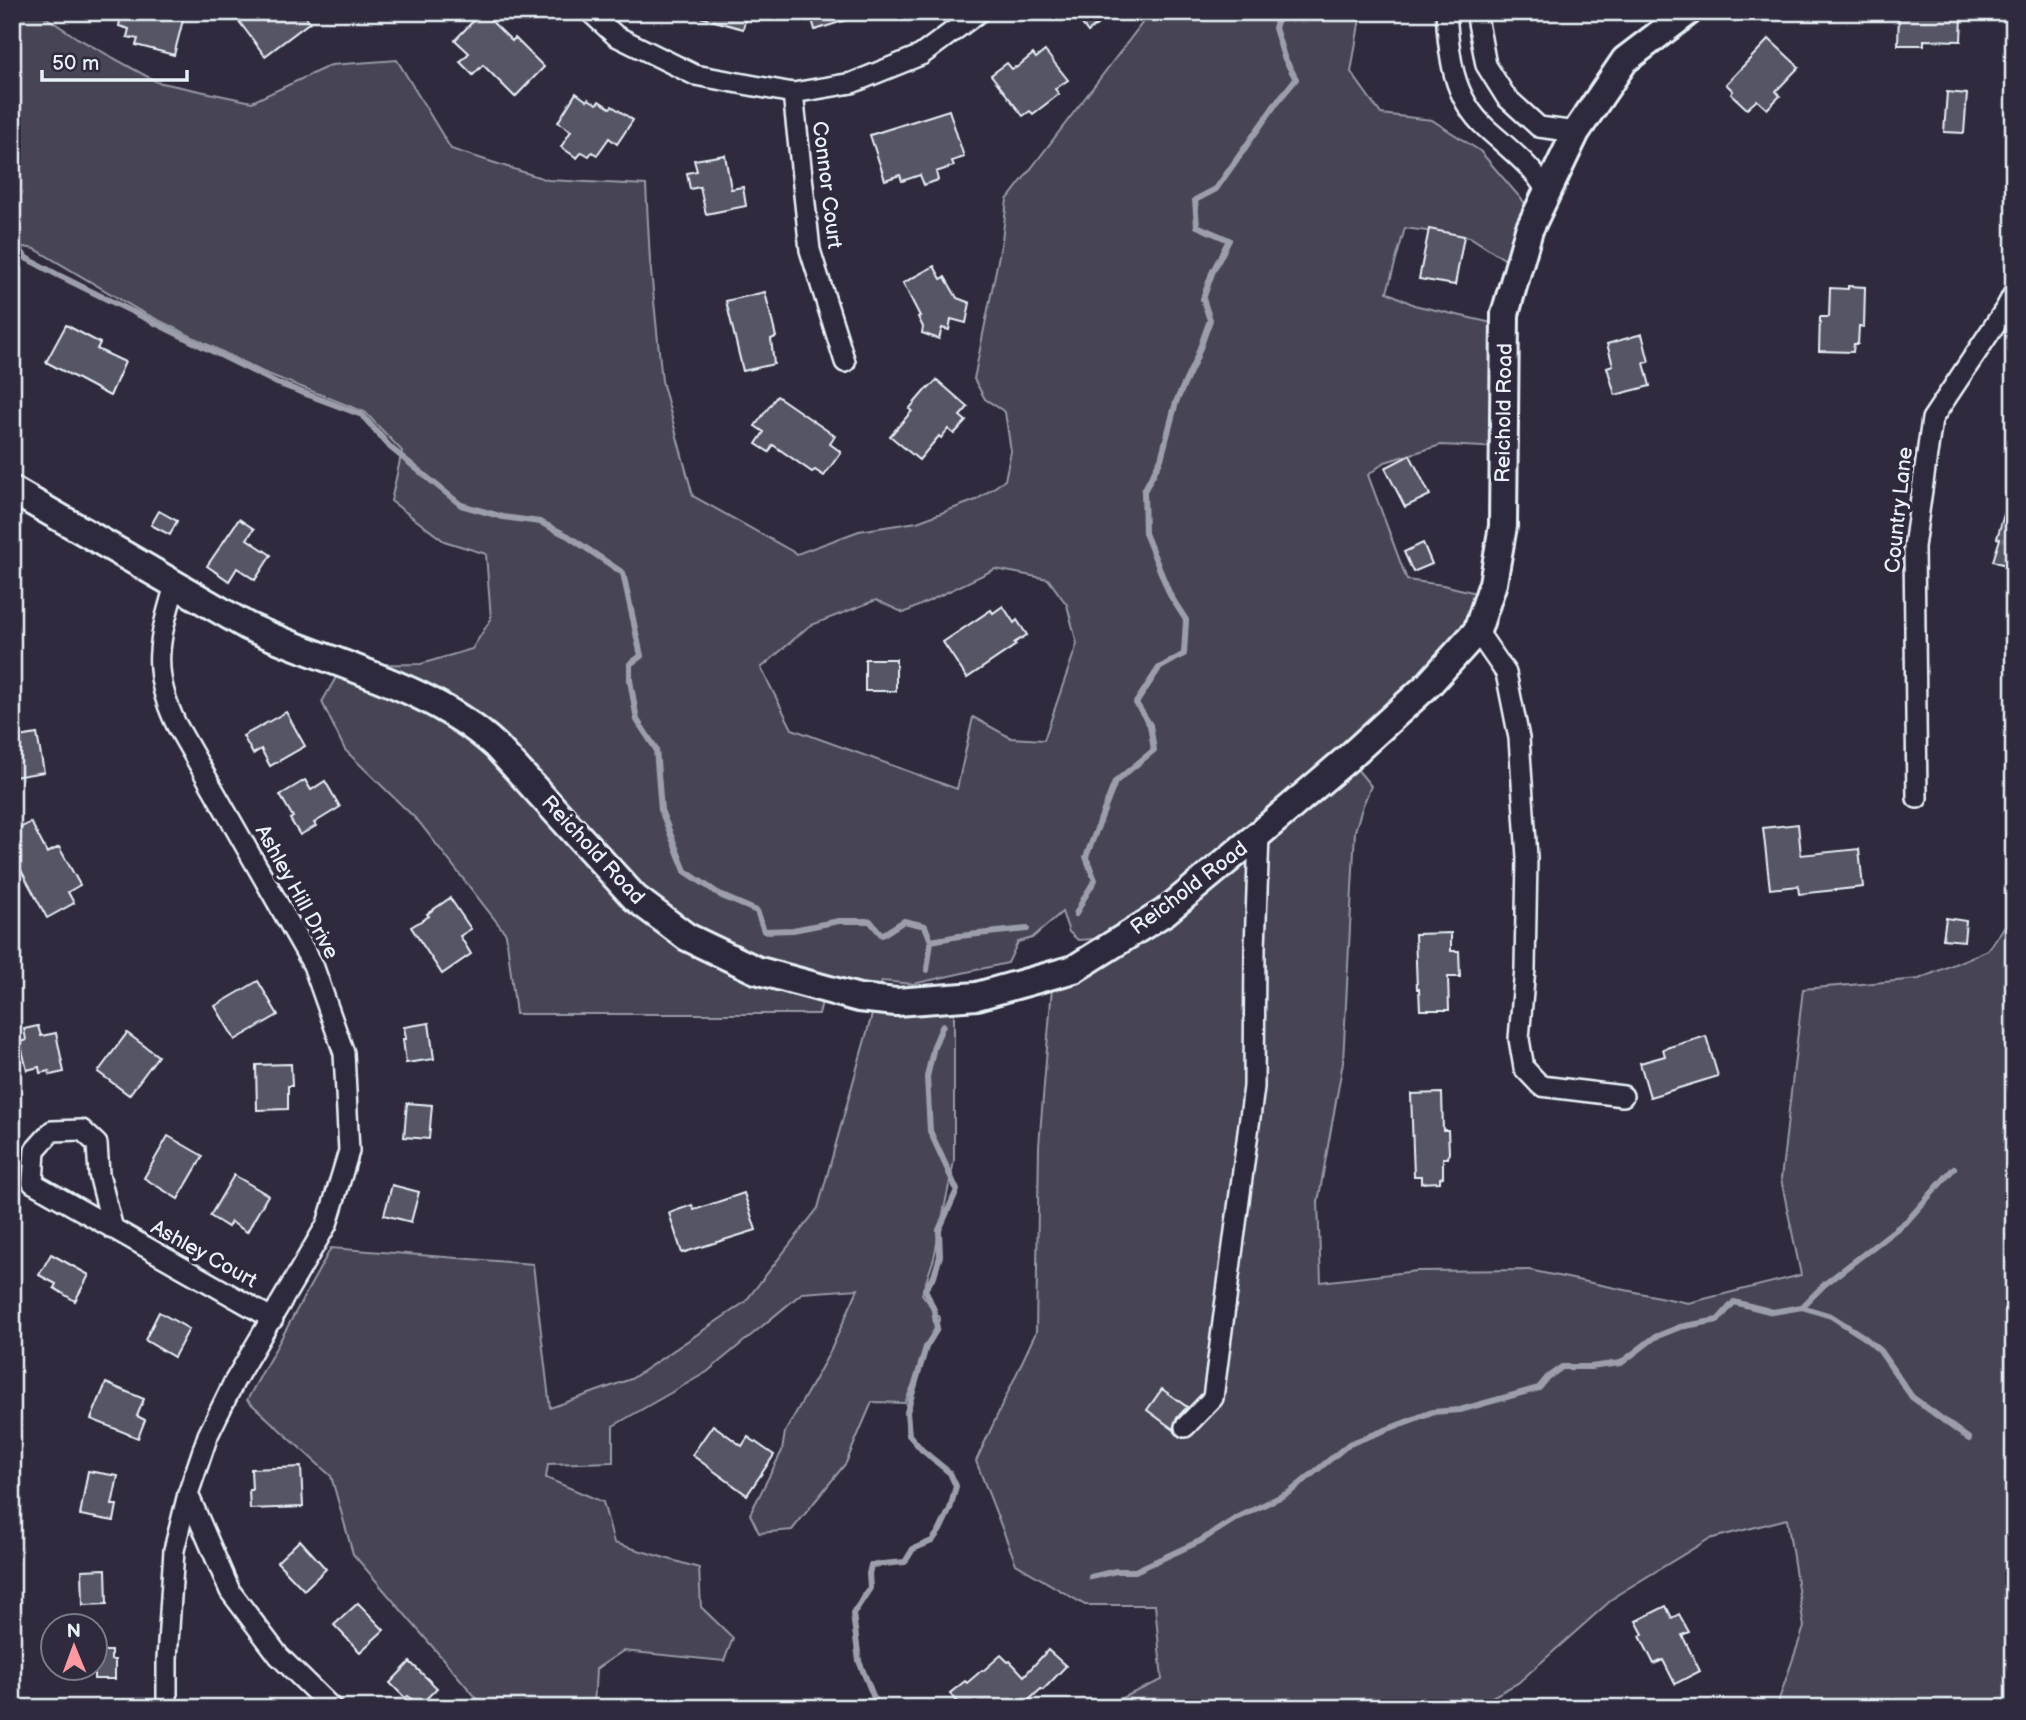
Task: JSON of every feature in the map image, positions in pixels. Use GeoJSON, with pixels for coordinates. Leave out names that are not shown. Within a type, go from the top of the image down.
{"type":"FeatureCollection","features":[{"type":"Feature","properties":{"kind":"street"},"geometry":{"type":"LineString","coordinates":[[590,12],[616,36],[695,75],[793,93],[852,83],[921,55],[979,12]]}},
{"type":"Feature","properties":{"kind":"street"},"geometry":{"type":"LineString","coordinates":[[1446,12],[1449,51],[1458,91],[1483,126],[1539,177],[1547,191]]}},
{"type":"Feature","properties":{"kind":"street"},"geometry":{"type":"LineString","coordinates":[[1476,12],[1486,65],[1506,97],[1539,127],[1576,132]]}},
{"type":"Feature","properties":{"kind":"street","name":"Reichold Road"},"geometry":{"type":"LineString","coordinates":[[12,490],[247,626],[281,642],[418,693],[469,724],[496,746],[635,898],[687,937],[756,970],[859,998],[897,1002],[977,996],[1074,969],[1165,912],[1259,834],[1429,684],[1477,631],[1493,583],[1503,526],[1505,314],[1529,230],[1576,132],[1625,60],[1688,12]]}},
{"type":"Feature","properties":{"kind":"street","name":"Connor Court"},"geometry":{"type":"LineString","coordinates":[[793,93],[810,250],[845,362]]}},
{"type":"Feature","properties":{"kind":"street","name":"Country Lane"},"geometry":{"type":"LineString","coordinates":[[1917,798],[1914,547],[1932,419],[2014,293]]}},
{"type":"Feature","properties":{"kind":"street","name":"Ashley Hill Drive"},"geometry":{"type":"LineString","coordinates":[[167,1708],[167,1659],[174,1550],[188,1494],[214,1424],[234,1382],[327,1224],[349,1151],[344,1053],[313,965],[168,707],[161,682],[159,656],[175,585]]}},
{"type":"Feature","properties":{"kind":"street"},"geometry":{"type":"LineString","coordinates":[[1477,631],[1506,673],[1519,738],[1527,857],[1525,968],[1519,1039],[1524,1068],[1541,1086],[1623,1096]]}},
{"type":"Feature","properties":{"kind":"street"},"geometry":{"type":"LineString","coordinates":[[1185,1427],[1213,1398],[1254,1087],[1259,834]]}},
{"type":"Feature","properties":{"kind":"street","name":"Ashley Court"},"geometry":{"type":"LineString","coordinates":[[113,1229],[99,1174],[97,1144],[82,1130],[52,1131],[35,1150],[33,1184],[113,1229],[273,1319]]}},
{"type":"Feature","properties":{"kind":"street"},"geometry":{"type":"LineString","coordinates":[[188,1494],[230,1591],[279,1656],[332,1708]]}},
{"type":"Feature","properties":{"kind":"shaded area"},"geometry":{"type":"Polygon","coordinates":[[[12,12],[38,12],[77,38],[157,82],[252,102],[331,65],[397,60],[451,149],[548,180],[646,185],[650,261],[662,381],[693,496],[797,554],[859,531],[917,522],[976,500],[1005,480],[1011,451],[1005,412],[985,399],[974,379],[1002,240],[1007,200],[1148,12],[1280,12],[1286,17],[1295,12],[1361,12],[1351,72],[1381,114],[1432,120],[1480,151],[1535,215],[1518,268],[1470,237],[1405,228],[1387,292],[1414,305],[1505,326],[1504,448],[1441,445],[1385,462],[1368,475],[1407,580],[1489,596],[1477,631],[1348,758],[1371,786],[1355,831],[1343,1062],[1318,1202],[1321,1282],[1417,1271],[1529,1270],[1688,1303],[1801,1275],[1781,1179],[1803,989],[1919,979],[1988,950],[2014,913],[2014,1242],[2008,1258],[2008,1448],[2014,1449],[2014,1708],[1776,1708],[1804,1627],[1787,1519],[1709,1539],[1617,1595],[1518,1683],[1472,1708],[1099,1708],[1162,1680],[1155,1605],[1085,1605],[1016,1564],[976,1461],[1036,1332],[1039,1146],[1053,975],[1099,953],[1093,939],[1078,940],[1069,932],[1062,912],[1032,938],[1018,942],[1008,963],[913,984],[882,981],[877,999],[954,997],[954,1161],[934,1258],[922,1294],[940,1318],[905,1403],[872,1402],[846,1463],[792,1530],[759,1533],[750,1514],[782,1451],[785,1432],[830,1352],[858,1289],[802,1293],[707,1372],[613,1426],[613,1462],[548,1464],[546,1478],[603,1502],[614,1543],[699,1568],[701,1607],[733,1638],[724,1661],[623,1651],[596,1669],[594,1708],[485,1708],[353,1554],[331,1476],[247,1400],[331,1248],[533,1264],[550,1408],[631,1379],[745,1302],[818,1208],[876,1000],[825,989],[819,1014],[516,1014],[506,934],[419,822],[345,750],[322,702],[343,665],[421,664],[472,649],[491,619],[486,554],[444,541],[391,501],[402,451],[365,412],[263,372],[140,311],[35,249],[12,245],[12,12]],[[995,569],[904,613],[876,600],[809,626],[761,668],[792,729],[957,789],[973,717],[1011,738],[1044,740],[1077,644],[1067,605],[1048,579],[995,569]]]}},
{"type":"Feature","properties":{"kind":"building"},"geometry":{"type":"Polygon","coordinates":[[[122,12],[185,12],[174,55],[136,45],[138,39],[127,37],[129,29],[119,26],[122,12]]]}},
{"type":"Feature","properties":{"kind":"building"},"geometry":{"type":"Polygon","coordinates":[[[249,12],[302,12],[310,22],[265,56],[238,20],[249,12]]]}},
{"type":"Feature","properties":{"kind":"building"},"geometry":{"type":"Polygon","coordinates":[[[482,12],[512,41],[515,38],[544,67],[515,97],[483,65],[473,75],[460,62],[469,53],[455,40],[482,12]]]}},
{"type":"Feature","properties":{"kind":"building"},"geometry":{"type":"Polygon","coordinates":[[[701,12],[747,12],[743,29],[700,17],[701,12]]]}},
{"type":"Feature","properties":{"kind":"building"},"geometry":{"type":"Polygon","coordinates":[[[810,12],[859,12],[859,16],[815,30],[810,12]]]}},
{"type":"Feature","properties":{"kind":"building"},"geometry":{"type":"Polygon","coordinates":[[[1073,12],[1113,12],[1088,32],[1073,12]]]}},
{"type":"Feature","properties":{"kind":"building"},"geometry":{"type":"Polygon","coordinates":[[[1899,12],[1962,16],[1961,41],[1924,40],[1924,45],[1898,45],[1899,12]]]}},
{"type":"Feature","properties":{"kind":"building"},"geometry":{"type":"Polygon","coordinates":[[[1769,39],[1799,67],[1776,91],[1780,96],[1767,109],[1757,100],[1747,109],[1731,94],[1733,91],[1726,84],[1769,39]]]}},
{"type":"Feature","properties":{"kind":"building"},"geometry":{"type":"Polygon","coordinates":[[[1045,51],[1068,80],[1055,89],[1059,94],[1033,114],[1030,111],[1023,116],[991,75],[1007,63],[1012,69],[1016,68],[1033,54],[1036,58],[1045,51]]]}},
{"type":"Feature","properties":{"kind":"building"},"geometry":{"type":"Polygon","coordinates":[[[1947,92],[1967,94],[1964,133],[1944,132],[1947,92]]]}},
{"type":"Feature","properties":{"kind":"building"},"geometry":{"type":"Polygon","coordinates":[[[576,93],[587,101],[588,99],[597,104],[599,101],[610,108],[612,106],[633,120],[617,144],[609,138],[597,155],[592,152],[589,156],[582,152],[577,158],[561,147],[571,131],[558,122],[576,93]]]}},
{"type":"Feature","properties":{"kind":"building"},"geometry":{"type":"Polygon","coordinates":[[[949,110],[964,157],[952,161],[954,166],[936,172],[938,180],[924,185],[920,175],[902,181],[900,175],[885,180],[870,135],[949,110]]]}},
{"type":"Feature","properties":{"kind":"building"},"geometry":{"type":"Polygon","coordinates":[[[725,155],[731,189],[743,187],[746,206],[706,214],[700,187],[690,189],[687,173],[697,171],[694,160],[725,155]]]}},
{"type":"Feature","properties":{"kind":"building"},"geometry":{"type":"Polygon","coordinates":[[[1429,229],[1464,236],[1455,285],[1419,279],[1429,229]]]}},
{"type":"Feature","properties":{"kind":"building"},"geometry":{"type":"Polygon","coordinates":[[[934,266],[941,279],[945,277],[957,298],[970,303],[966,323],[951,319],[949,330],[942,328],[939,339],[922,333],[923,327],[918,317],[920,316],[903,283],[934,266]]]}},
{"type":"Feature","properties":{"kind":"building"},"geometry":{"type":"Polygon","coordinates":[[[1848,286],[1865,287],[1864,327],[1859,326],[1858,344],[1854,344],[1853,352],[1819,351],[1820,317],[1829,317],[1830,288],[1848,289],[1848,286]]]}},
{"type":"Feature","properties":{"kind":"building"},"geometry":{"type":"Polygon","coordinates":[[[765,292],[776,337],[771,339],[774,364],[743,371],[726,301],[765,292]]]}},
{"type":"Feature","properties":{"kind":"building"},"geometry":{"type":"Polygon","coordinates":[[[66,325],[100,343],[97,349],[125,362],[110,396],[46,362],[66,325]]]}},
{"type":"Feature","properties":{"kind":"building"},"geometry":{"type":"Polygon","coordinates":[[[1642,334],[1649,362],[1644,363],[1650,386],[1615,395],[1607,367],[1613,365],[1607,344],[1642,334]]]}},
{"type":"Feature","properties":{"kind":"building"},"geometry":{"type":"Polygon","coordinates":[[[937,380],[968,407],[960,416],[966,421],[954,434],[948,429],[941,438],[939,436],[919,460],[890,436],[912,411],[909,409],[937,380]]]}},
{"type":"Feature","properties":{"kind":"building"},"geometry":{"type":"Polygon","coordinates":[[[777,396],[835,436],[830,444],[841,452],[824,476],[815,470],[812,472],[773,445],[769,452],[756,444],[764,432],[755,426],[777,396]]]}},
{"type":"Feature","properties":{"kind":"building"},"geometry":{"type":"Polygon","coordinates":[[[1410,455],[1430,495],[1405,507],[1385,468],[1410,455]]]}},
{"type":"Feature","properties":{"kind":"building"},"geometry":{"type":"Polygon","coordinates":[[[2010,494],[2014,495],[2014,568],[1993,561],[2010,494]]]}},
{"type":"Feature","properties":{"kind":"building"},"geometry":{"type":"Polygon","coordinates":[[[159,511],[177,521],[170,535],[151,525],[159,511]]]}},
{"type":"Feature","properties":{"kind":"building"},"geometry":{"type":"Polygon","coordinates":[[[239,519],[254,529],[247,539],[271,555],[255,580],[237,568],[229,581],[207,566],[239,519]]]}},
{"type":"Feature","properties":{"kind":"building"},"geometry":{"type":"Polygon","coordinates":[[[1423,543],[1432,564],[1413,572],[1404,552],[1423,543]]]}},
{"type":"Feature","properties":{"kind":"building"},"geometry":{"type":"Polygon","coordinates":[[[1003,606],[1014,623],[1017,620],[1027,635],[967,678],[943,642],[991,610],[993,613],[1003,606]]]}},
{"type":"Feature","properties":{"kind":"building"},"geometry":{"type":"Polygon","coordinates":[[[865,659],[896,659],[896,691],[865,691],[865,659]]]}},
{"type":"Feature","properties":{"kind":"building"},"geometry":{"type":"Polygon","coordinates":[[[286,712],[305,746],[270,766],[261,749],[253,754],[243,736],[286,712]]]}},
{"type":"Feature","properties":{"kind":"building"},"geometry":{"type":"Polygon","coordinates":[[[37,734],[44,772],[14,777],[12,738],[37,734]]]}},
{"type":"Feature","properties":{"kind":"building"},"geometry":{"type":"Polygon","coordinates":[[[305,780],[311,790],[325,781],[340,807],[300,835],[280,795],[305,780]]]}},
{"type":"Feature","properties":{"kind":"building"},"geometry":{"type":"Polygon","coordinates":[[[31,822],[47,853],[59,847],[80,885],[68,892],[74,903],[47,918],[17,863],[12,866],[12,832],[31,822]]]}},
{"type":"Feature","properties":{"kind":"building"},"geometry":{"type":"Polygon","coordinates":[[[1798,824],[1801,855],[1859,849],[1863,887],[1799,894],[1798,886],[1770,889],[1763,828],[1798,824]]]}},
{"type":"Feature","properties":{"kind":"building"},"geometry":{"type":"Polygon","coordinates":[[[450,898],[471,929],[460,936],[471,954],[442,974],[411,927],[450,898]]]}},
{"type":"Feature","properties":{"kind":"building"},"geometry":{"type":"Polygon","coordinates":[[[1946,918],[1966,921],[1964,941],[1943,939],[1946,918]]]}},
{"type":"Feature","properties":{"kind":"building"},"geometry":{"type":"Polygon","coordinates":[[[1451,933],[1451,951],[1459,951],[1460,977],[1448,977],[1449,1010],[1420,1010],[1415,934],[1451,933]]]}},
{"type":"Feature","properties":{"kind":"building"},"geometry":{"type":"Polygon","coordinates":[[[258,981],[278,1015],[235,1040],[215,1006],[258,981]]]}},
{"type":"Feature","properties":{"kind":"building"},"geometry":{"type":"Polygon","coordinates":[[[429,1023],[434,1059],[406,1063],[404,1027],[429,1023]]]}},
{"type":"Feature","properties":{"kind":"building"},"geometry":{"type":"Polygon","coordinates":[[[38,1026],[41,1036],[56,1033],[64,1072],[50,1075],[49,1071],[40,1073],[39,1067],[27,1070],[20,1042],[26,1040],[24,1029],[38,1026]]]}},
{"type":"Feature","properties":{"kind":"building"},"geometry":{"type":"Polygon","coordinates":[[[127,1033],[158,1056],[129,1095],[98,1072],[127,1033]]]}},
{"type":"Feature","properties":{"kind":"building"},"geometry":{"type":"Polygon","coordinates":[[[1706,1036],[1718,1076],[1650,1097],[1640,1063],[1665,1056],[1663,1049],[1706,1036]]]}},
{"type":"Feature","properties":{"kind":"building"},"geometry":{"type":"Polygon","coordinates":[[[291,1064],[292,1086],[288,1086],[288,1109],[257,1110],[256,1065],[291,1064]]]}},
{"type":"Feature","properties":{"kind":"building"},"geometry":{"type":"Polygon","coordinates":[[[1442,1093],[1443,1130],[1448,1130],[1448,1158],[1443,1158],[1443,1177],[1440,1182],[1421,1183],[1421,1176],[1414,1176],[1411,1094],[1442,1093]]]}},
{"type":"Feature","properties":{"kind":"building"},"geometry":{"type":"Polygon","coordinates":[[[407,1103],[432,1105],[429,1139],[404,1137],[407,1103]]]}},
{"type":"Feature","properties":{"kind":"building"},"geometry":{"type":"Polygon","coordinates":[[[168,1136],[203,1156],[178,1199],[144,1178],[168,1136]]]}},
{"type":"Feature","properties":{"kind":"building"},"geometry":{"type":"Polygon","coordinates":[[[234,1175],[268,1195],[247,1232],[231,1222],[228,1227],[210,1216],[234,1175]]]}},
{"type":"Feature","properties":{"kind":"building"},"geometry":{"type":"Polygon","coordinates":[[[392,1185],[419,1192],[411,1222],[384,1215],[392,1185]]]}},
{"type":"Feature","properties":{"kind":"building"},"geometry":{"type":"Polygon","coordinates":[[[744,1193],[756,1230],[682,1253],[669,1213],[692,1205],[694,1210],[744,1193]]]}},
{"type":"Feature","properties":{"kind":"building"},"geometry":{"type":"Polygon","coordinates":[[[51,1254],[89,1275],[75,1301],[54,1288],[56,1284],[39,1275],[51,1254]]]}},
{"type":"Feature","properties":{"kind":"building"},"geometry":{"type":"Polygon","coordinates":[[[159,1312],[189,1329],[174,1357],[145,1340],[159,1312]]]}},
{"type":"Feature","properties":{"kind":"building"},"geometry":{"type":"Polygon","coordinates":[[[106,1383],[144,1399],[137,1416],[145,1420],[138,1438],[91,1419],[106,1383]]]}},
{"type":"Feature","properties":{"kind":"building"},"geometry":{"type":"Polygon","coordinates":[[[1162,1389],[1187,1407],[1176,1419],[1173,1429],[1147,1410],[1162,1389]]]}},
{"type":"Feature","properties":{"kind":"building"},"geometry":{"type":"Polygon","coordinates":[[[713,1425],[742,1446],[748,1437],[774,1455],[747,1495],[692,1455],[713,1425]]]}},
{"type":"Feature","properties":{"kind":"building"},"geometry":{"type":"Polygon","coordinates":[[[301,1467],[303,1507],[250,1509],[251,1469],[301,1467]]]}},
{"type":"Feature","properties":{"kind":"building"},"geometry":{"type":"Polygon","coordinates":[[[88,1471],[118,1476],[112,1505],[117,1505],[114,1521],[80,1515],[88,1471]]]}},
{"type":"Feature","properties":{"kind":"building"},"geometry":{"type":"Polygon","coordinates":[[[300,1540],[326,1569],[304,1590],[277,1562],[300,1540]]]}},
{"type":"Feature","properties":{"kind":"building"},"geometry":{"type":"Polygon","coordinates":[[[106,1569],[107,1604],[83,1605],[82,1570],[106,1569]]]}},
{"type":"Feature","properties":{"kind":"building"},"geometry":{"type":"Polygon","coordinates":[[[358,1603],[384,1630],[360,1652],[334,1625],[358,1603]]]}},
{"type":"Feature","properties":{"kind":"building"},"geometry":{"type":"Polygon","coordinates":[[[1666,1606],[1672,1618],[1679,1614],[1689,1632],[1682,1635],[1700,1671],[1675,1684],[1663,1660],[1654,1664],[1640,1636],[1643,1634],[1636,1621],[1666,1606]]]}},
{"type":"Feature","properties":{"kind":"building"},"geometry":{"type":"Polygon","coordinates":[[[1048,1650],[1066,1666],[1043,1690],[1020,1708],[963,1708],[950,1693],[965,1681],[967,1683],[1001,1655],[1024,1676],[1048,1650]]]}},
{"type":"Feature","properties":{"kind":"building"},"geometry":{"type":"Polygon","coordinates":[[[108,1651],[111,1651],[111,1660],[115,1660],[115,1679],[108,1679],[108,1651]]]}},
{"type":"Feature","properties":{"kind":"building"},"geometry":{"type":"Polygon","coordinates":[[[410,1662],[437,1688],[419,1706],[408,1696],[405,1698],[390,1683],[410,1662]]]}},
{"type":"Feature","properties":{"kind":"waterway"},"geometry":{"type":"LineString","coordinates":[[1076,914],[1095,880],[1086,857],[1115,782],[1154,750],[1150,725],[1136,703],[1159,668],[1184,654],[1186,620],[1170,595],[1145,533],[1144,491],[1161,459],[1176,402],[1210,320],[1203,299],[1212,273],[1229,240],[1197,226],[1195,200],[1216,189],[1296,79],[1284,57],[1275,28],[1280,12]]}},
{"type":"Feature","properties":{"kind":"waterway"},"geometry":{"type":"LineString","coordinates":[[12,238],[26,258],[58,275],[277,383],[362,415],[391,448],[461,505],[503,517],[540,522],[568,536],[623,573],[641,656],[630,664],[637,720],[656,749],[661,810],[685,871],[722,896],[757,911],[764,931],[793,930],[839,921],[870,921],[882,935],[904,921],[925,926],[931,941],[927,970]]}},
{"type":"Feature","properties":{"kind":"waterway"},"geometry":{"type":"LineString","coordinates":[[931,941],[1027,929]]}},
{"type":"Feature","properties":{"kind":"waterway"},"geometry":{"type":"LineString","coordinates":[[878,1708],[859,1661],[853,1614],[870,1588],[871,1565],[905,1562],[913,1549],[932,1541],[950,1509],[956,1486],[950,1473],[922,1450],[909,1435],[907,1412],[926,1347],[937,1329],[934,1310],[925,1289],[934,1276],[940,1256],[939,1230],[957,1190],[930,1131],[927,1077],[934,1046],[943,1025]]}},
{"type":"Feature","properties":{"kind":"waterway"},"geometry":{"type":"LineString","coordinates":[[1802,1307],[1825,1284],[1908,1220],[1954,1168]]}},
{"type":"Feature","properties":{"kind":"waterway"},"geometry":{"type":"LineString","coordinates":[[1091,1577],[1116,1571],[1135,1571],[1200,1541],[1235,1519],[1290,1492],[1349,1444],[1432,1412],[1460,1410],[1539,1388],[1562,1367],[1621,1363],[1655,1337],[1680,1327],[1718,1320],[1734,1302],[1773,1312],[1802,1307],[1831,1316],[1880,1351],[1912,1397],[1969,1439]]}}]}
